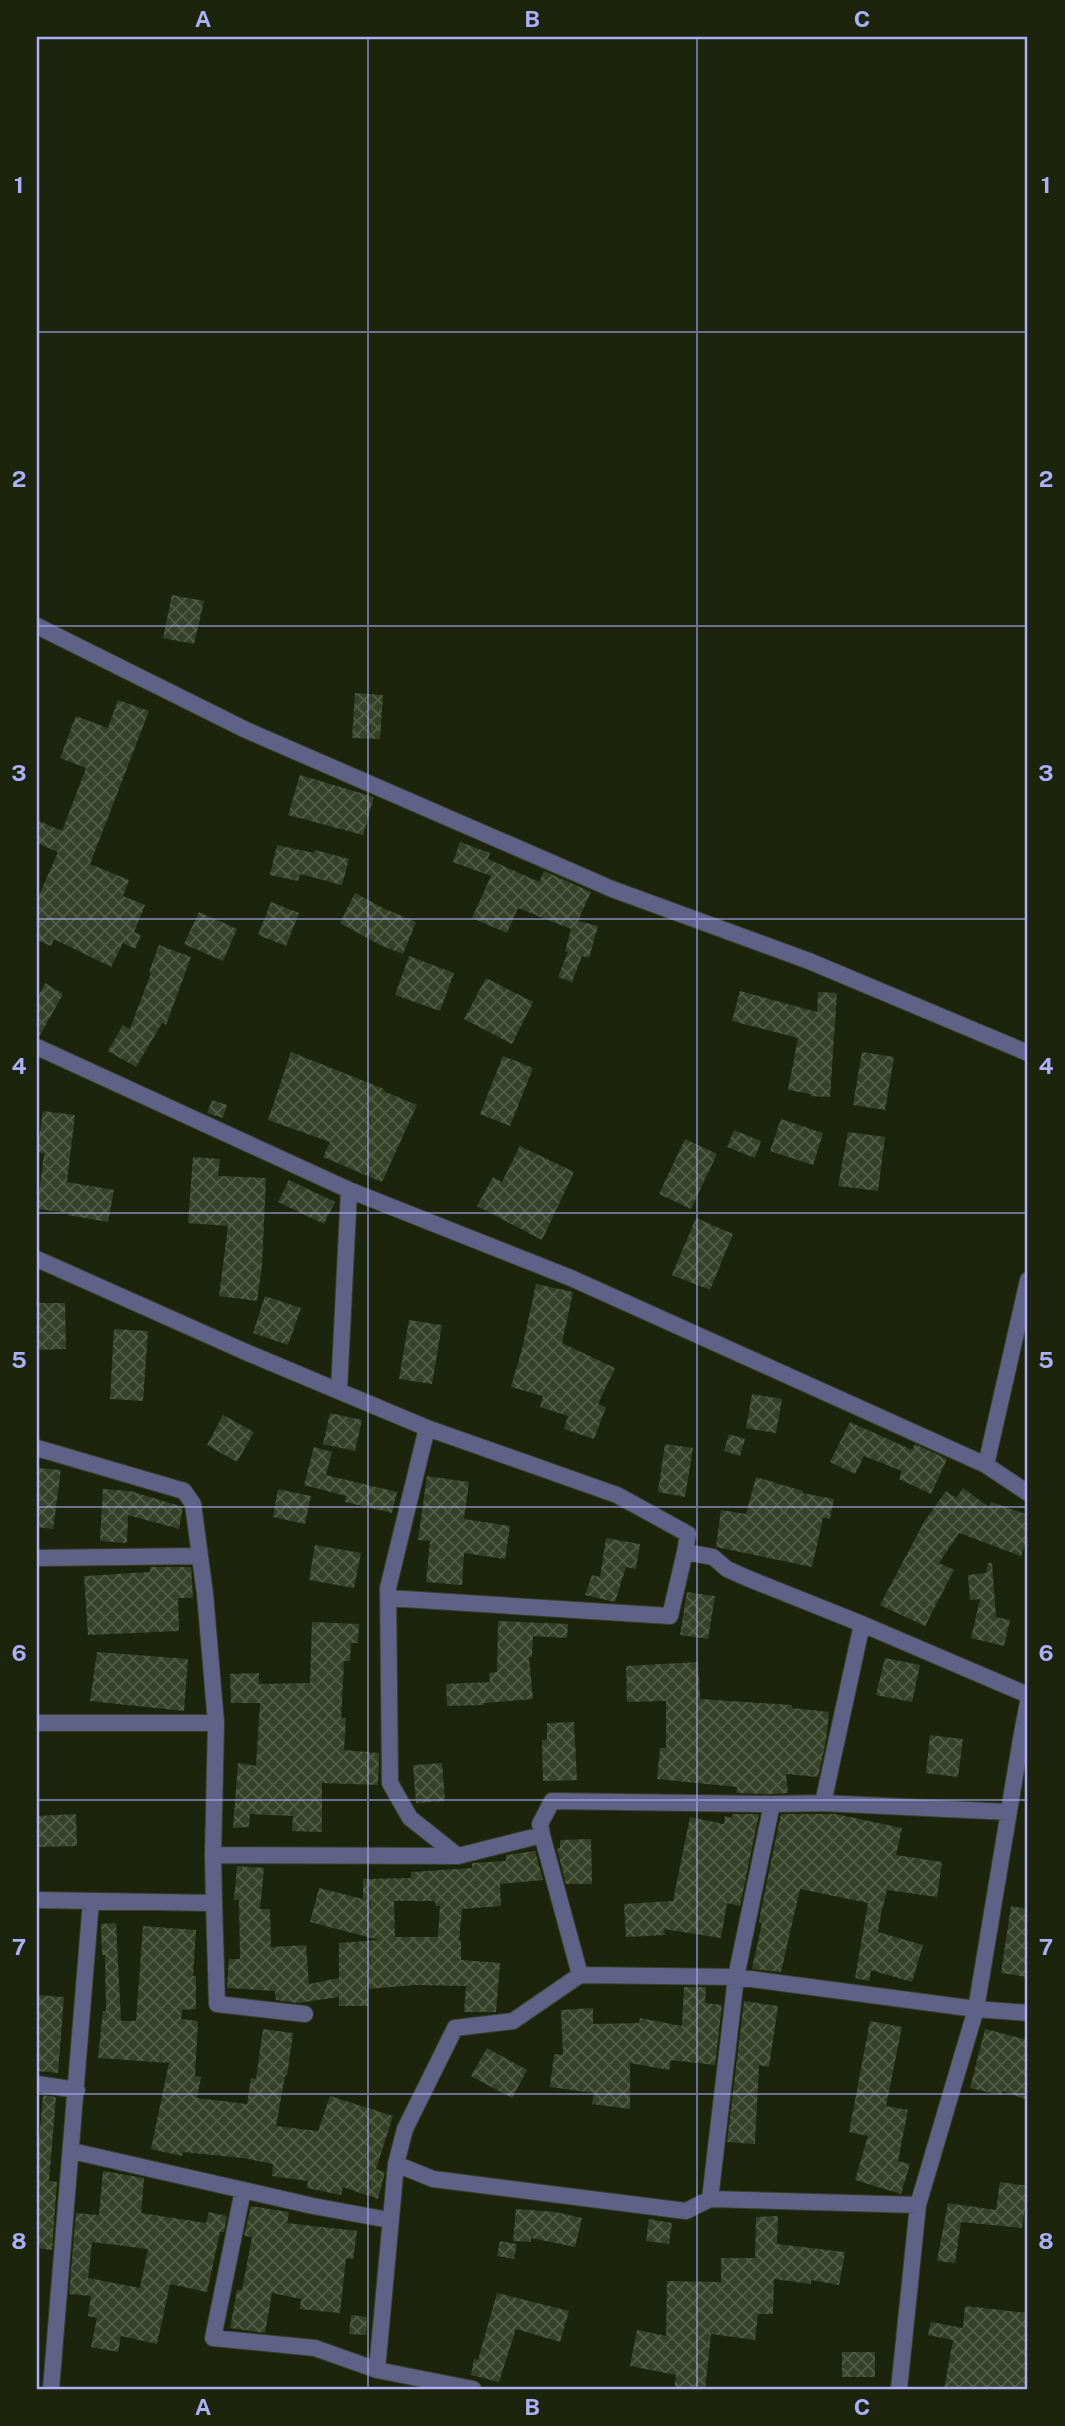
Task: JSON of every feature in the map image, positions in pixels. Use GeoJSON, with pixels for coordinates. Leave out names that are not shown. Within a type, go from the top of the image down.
{"type":"FeatureCollection","features":[{"type":"Feature","properties":{"kind":"street"},"geometry":{"type":"LineString","coordinates":[[37,626],[246,730],[600,884],[809,961],[1028,1053]]}},
{"type":"Feature","properties":{"kind":"street"},"geometry":{"type":"LineString","coordinates":[[37,1046],[349,1190],[571,1278],[986,1465],[1028,1493]]}},
{"type":"Feature","properties":{"kind":"street"},"geometry":{"type":"LineString","coordinates":[[339,1390],[349,1190]]}},
{"type":"Feature","properties":{"kind":"street"},"geometry":{"type":"LineString","coordinates":[[37,1259],[248,1353],[427,1428],[617,1495],[688,1534],[670,1616],[388,1598]]}},
{"type":"Feature","properties":{"kind":"street"},"geometry":{"type":"LineString","coordinates":[[986,1465],[1028,1280]]}},
{"type":"Feature","properties":{"kind":"street"},"geometry":{"type":"LineString","coordinates":[[427,1428],[388,1588],[390,1783],[410,1818],[458,1856]]}},
{"type":"Feature","properties":{"kind":"street"},"geometry":{"type":"LineString","coordinates":[[37,1448],[184,1491],[194,1504],[216,1723],[213,1855],[217,2004],[305,2014]]}},
{"type":"Feature","properties":{"kind":"street"},"geometry":{"type":"LineString","coordinates":[[685,1552],[713,1558],[727,1569],[747,1578],[862,1623],[1028,1695]]}},
{"type":"Feature","properties":{"kind":"street"},"geometry":{"type":"LineString","coordinates":[[37,1558],[200,1556]]}},
{"type":"Feature","properties":{"kind":"street"},"geometry":{"type":"LineString","coordinates":[[822,1803],[862,1623]]}},
{"type":"Feature","properties":{"kind":"street"},"geometry":{"type":"LineString","coordinates":[[899,2389],[918,2205],[976,2009],[1009,1812],[1025,1740],[1028,1702]]}},
{"type":"Feature","properties":{"kind":"street"},"geometry":{"type":"LineString","coordinates":[[37,1723],[216,1723]]}},
{"type":"Feature","properties":{"kind":"street"},"geometry":{"type":"LineString","coordinates":[[580,1975],[540,1824],[552,1801],[822,1803],[1009,1812]]}},
{"type":"Feature","properties":{"kind":"street"},"geometry":{"type":"LineString","coordinates":[[710,2199],[736,1977],[772,1804]]}},
{"type":"Feature","properties":{"kind":"street"},"geometry":{"type":"LineString","coordinates":[[213,1855],[458,1856],[542,1835]]}},
{"type":"Feature","properties":{"kind":"street"},"geometry":{"type":"LineString","coordinates":[[37,1900],[214,1903]]}},
{"type":"Feature","properties":{"kind":"street"},"geometry":{"type":"LineString","coordinates":[[51,2389],[78,2090],[91,1901]]}},
{"type":"Feature","properties":{"kind":"street"},"geometry":{"type":"LineString","coordinates":[[377,2370],[396,2164],[405,2129],[455,2028],[513,2021],[580,1975],[736,1977],[976,2009],[1028,2013]]}},
{"type":"Feature","properties":{"kind":"street"},"geometry":{"type":"LineString","coordinates":[[37,2084],[78,2090]]}},
{"type":"Feature","properties":{"kind":"street"},"geometry":{"type":"LineString","coordinates":[[72,2151],[313,2206],[389,2220]]}},
{"type":"Feature","properties":{"kind":"street"},"geometry":{"type":"LineString","coordinates":[[396,2164],[433,2179],[686,2211],[710,2199],[918,2205]]}},
{"type":"Feature","properties":{"kind":"street"},"geometry":{"type":"LineString","coordinates":[[243,2190],[213,2338],[315,2348],[377,2370],[473,2389]]}},
{"type":"Feature","properties":{"kind":"building"},"geometry":{"type":"Polygon","coordinates":[[[172,595],[204,601],[194,644],[163,638],[172,595]]]}},
{"type":"Feature","properties":{"kind":"building"},"geometry":{"type":"Polygon","coordinates":[[[355,693],[383,695],[380,739],[352,738],[355,693]]]}},
{"type":"Feature","properties":{"kind":"building"},"geometry":{"type":"Polygon","coordinates":[[[118,700],[149,711],[90,864],[129,880],[123,896],[145,905],[134,932],[141,935],[135,949],[123,943],[111,967],[54,939],[51,946],[37,940],[37,900],[58,852],[37,843],[37,820],[62,831],[86,768],[60,758],[76,716],[108,728],[118,700]]]}},
{"type":"Feature","properties":{"kind":"building"},"geometry":{"type":"Polygon","coordinates":[[[300,775],[374,797],[363,835],[288,815],[300,775]]]}},
{"type":"Feature","properties":{"kind":"building"},"geometry":{"type":"Polygon","coordinates":[[[460,842],[490,853],[488,859],[539,882],[544,871],[591,892],[578,921],[598,926],[589,958],[582,956],[572,982],[558,977],[568,952],[565,951],[571,929],[518,908],[507,933],[472,918],[491,876],[453,862],[460,842]]]}},
{"type":"Feature","properties":{"kind":"building"},"geometry":{"type":"Polygon","coordinates":[[[277,845],[314,853],[315,850],[349,859],[342,885],[300,874],[298,881],[270,875],[277,845]]]}},
{"type":"Feature","properties":{"kind":"building"},"geometry":{"type":"Polygon","coordinates":[[[355,893],[416,922],[403,954],[340,923],[355,893]]]}},
{"type":"Feature","properties":{"kind":"building"},"geometry":{"type":"Polygon","coordinates":[[[271,902],[299,913],[286,946],[258,935],[271,902]]]}},
{"type":"Feature","properties":{"kind":"building"},"geometry":{"type":"Polygon","coordinates":[[[199,912],[237,929],[223,961],[184,944],[199,912]]]}},
{"type":"Feature","properties":{"kind":"building"},"geometry":{"type":"Polygon","coordinates":[[[159,945],[191,957],[166,1025],[162,1023],[136,1067],[108,1051],[123,1025],[130,1029],[159,945]]]}},
{"type":"Feature","properties":{"kind":"building"},"geometry":{"type":"Polygon","coordinates":[[[409,956],[454,973],[440,1011],[395,995],[409,956]]]}},
{"type":"Feature","properties":{"kind":"building"},"geometry":{"type":"Polygon","coordinates":[[[486,978],[533,1002],[512,1044],[464,1019],[486,978]]]}},
{"type":"Feature","properties":{"kind":"building"},"geometry":{"type":"Polygon","coordinates":[[[45,983],[63,994],[37,1037],[37,998],[45,983]]]}},
{"type":"Feature","properties":{"kind":"building"},"geometry":{"type":"Polygon","coordinates":[[[740,991],[817,1012],[818,992],[837,993],[830,1097],[811,1096],[788,1090],[798,1038],[732,1021],[740,991]]]}},
{"type":"Feature","properties":{"kind":"building"},"geometry":{"type":"Polygon","coordinates":[[[291,1052],[417,1105],[382,1182],[323,1157],[330,1142],[268,1120],[291,1052]]]}},
{"type":"Feature","properties":{"kind":"building"},"geometry":{"type":"Polygon","coordinates":[[[862,1052],[894,1057],[885,1110],[853,1105],[862,1052]]]}},
{"type":"Feature","properties":{"kind":"building"},"geometry":{"type":"Polygon","coordinates":[[[503,1056],[533,1068],[510,1126],[480,1114],[503,1056]]]}},
{"type":"Feature","properties":{"kind":"building"},"geometry":{"type":"Polygon","coordinates":[[[212,1100],[227,1105],[223,1118],[207,1113],[212,1100]]]}},
{"type":"Feature","properties":{"kind":"building"},"geometry":{"type":"Polygon","coordinates":[[[43,1111],[75,1115],[67,1182],[114,1190],[108,1222],[37,1209],[44,1153],[37,1152],[43,1111]]]}},
{"type":"Feature","properties":{"kind":"building"},"geometry":{"type":"Polygon","coordinates":[[[781,1119],[823,1133],[813,1165],[770,1151],[781,1119]]]}},
{"type":"Feature","properties":{"kind":"building"},"geometry":{"type":"Polygon","coordinates":[[[734,1130],[761,1141],[755,1158],[727,1147],[734,1130]]]}},
{"type":"Feature","properties":{"kind":"building"},"geometry":{"type":"Polygon","coordinates":[[[848,1132],[885,1137],[878,1191],[838,1186],[848,1132]]]}},
{"type":"Feature","properties":{"kind":"building"},"geometry":{"type":"Polygon","coordinates":[[[685,1139],[717,1154],[691,1209],[659,1194],[685,1139]]]}},
{"type":"Feature","properties":{"kind":"building"},"geometry":{"type":"Polygon","coordinates":[[[520,1146],[574,1172],[542,1240],[477,1206],[493,1177],[502,1182],[520,1146]]]}},
{"type":"Feature","properties":{"kind":"building"},"geometry":{"type":"Polygon","coordinates":[[[193,1157],[220,1159],[218,1176],[266,1178],[262,1265],[257,1301],[219,1296],[228,1226],[188,1223],[193,1157]]]}},
{"type":"Feature","properties":{"kind":"building"},"geometry":{"type":"Polygon","coordinates":[[[289,1180],[335,1202],[324,1224],[278,1202],[289,1180]]]}},
{"type":"Feature","properties":{"kind":"building"},"geometry":{"type":"Polygon","coordinates":[[[696,1218],[733,1234],[710,1290],[672,1275],[696,1218]]]}},
{"type":"Feature","properties":{"kind":"building"},"geometry":{"type":"Polygon","coordinates":[[[536,1284],[573,1292],[562,1343],[615,1368],[598,1404],[606,1407],[594,1439],[564,1429],[568,1416],[540,1407],[543,1396],[511,1387],[536,1284]]]}},
{"type":"Feature","properties":{"kind":"building"},"geometry":{"type":"Polygon","coordinates":[[[265,1296],[301,1308],[288,1345],[253,1333],[265,1296]]]}},
{"type":"Feature","properties":{"kind":"building"},"geometry":{"type":"Polygon","coordinates":[[[37,1303],[65,1303],[66,1349],[37,1350],[37,1303]]]}},
{"type":"Feature","properties":{"kind":"building"},"geometry":{"type":"Polygon","coordinates":[[[409,1320],[442,1325],[432,1384],[399,1379],[409,1320]]]}},
{"type":"Feature","properties":{"kind":"building"},"geometry":{"type":"Polygon","coordinates":[[[114,1329],[148,1331],[143,1401],[110,1399],[114,1329]]]}},
{"type":"Feature","properties":{"kind":"building"},"geometry":{"type":"Polygon","coordinates":[[[752,1394],[782,1399],[776,1433],[746,1428],[752,1394]]]}},
{"type":"Feature","properties":{"kind":"building"},"geometry":{"type":"Polygon","coordinates":[[[330,1413],[362,1420],[355,1451],[323,1444],[330,1413]]]}},
{"type":"Feature","properties":{"kind":"building"},"geometry":{"type":"Polygon","coordinates":[[[223,1415],[254,1432],[237,1462],[207,1445],[223,1415]]]}},
{"type":"Feature","properties":{"kind":"building"},"geometry":{"type":"Polygon","coordinates":[[[850,1422],[912,1450],[915,1444],[947,1459],[931,1494],[899,1479],[902,1471],[864,1456],[855,1474],[830,1462],[850,1422]]]}},
{"type":"Feature","properties":{"kind":"building"},"geometry":{"type":"Polygon","coordinates":[[[729,1434],[745,1439],[740,1456],[724,1451],[729,1434]]]}},
{"type":"Feature","properties":{"kind":"building"},"geometry":{"type":"Polygon","coordinates":[[[665,1444],[693,1448],[685,1497],[658,1492],[665,1444]]]}},
{"type":"Feature","properties":{"kind":"building"},"geometry":{"type":"Polygon","coordinates":[[[314,1447],[332,1452],[326,1475],[397,1492],[392,1513],[345,1502],[346,1496],[304,1485],[314,1447]]]}},
{"type":"Feature","properties":{"kind":"building"},"geometry":{"type":"Polygon","coordinates":[[[37,1468],[61,1470],[53,1529],[37,1527],[37,1468]]]}},
{"type":"Feature","properties":{"kind":"building"},"geometry":{"type":"Polygon","coordinates":[[[427,1476],[469,1482],[464,1519],[510,1526],[505,1559],[464,1553],[462,1585],[426,1582],[430,1541],[418,1540],[427,1476]]]}},
{"type":"Feature","properties":{"kind":"building"},"geometry":{"type":"Polygon","coordinates":[[[756,1477],[803,1491],[802,1493],[834,1499],[830,1519],[823,1518],[812,1567],[716,1547],[721,1510],[746,1514],[756,1477]]]}},
{"type":"Feature","properties":{"kind":"building"},"geometry":{"type":"Polygon","coordinates":[[[963,1488],[989,1507],[991,1502],[1028,1515],[1028,1536],[1021,1556],[959,1533],[939,1563],[954,1570],[925,1626],[880,1605],[924,1522],[946,1491],[956,1498],[963,1488]]]}},
{"type":"Feature","properties":{"kind":"building"},"geometry":{"type":"Polygon","coordinates":[[[103,1489],[130,1491],[183,1507],[179,1529],[128,1515],[127,1543],[100,1541],[103,1489]]]}},
{"type":"Feature","properties":{"kind":"building"},"geometry":{"type":"Polygon","coordinates":[[[278,1489],[311,1496],[305,1524],[273,1517],[278,1489]]]}},
{"type":"Feature","properties":{"kind":"building"},"geometry":{"type":"Polygon","coordinates":[[[606,1538],[640,1544],[636,1569],[626,1567],[615,1602],[585,1595],[592,1575],[600,1577],[606,1538]]]}},
{"type":"Feature","properties":{"kind":"building"},"geometry":{"type":"Polygon","coordinates":[[[315,1545],[361,1553],[354,1588],[309,1580],[315,1545]]]}},
{"type":"Feature","properties":{"kind":"building"},"geometry":{"type":"Polygon","coordinates":[[[988,1563],[992,1563],[996,1617],[1010,1620],[1004,1646],[971,1638],[980,1599],[970,1600],[968,1575],[986,1573],[988,1563]]]}},
{"type":"Feature","properties":{"kind":"building"},"geometry":{"type":"Polygon","coordinates":[[[150,1567],[191,1567],[193,1598],[178,1598],[179,1631],[88,1635],[84,1576],[150,1572],[150,1567]]]}},
{"type":"Feature","properties":{"kind":"building"},"geometry":{"type":"Polygon","coordinates":[[[687,1592],[715,1596],[708,1639],[680,1635],[687,1592]]]}},
{"type":"Feature","properties":{"kind":"building"},"geometry":{"type":"Polygon","coordinates":[[[498,1621],[568,1624],[567,1638],[533,1636],[532,1657],[529,1657],[533,1699],[447,1706],[446,1684],[490,1682],[489,1673],[497,1672],[498,1621]]]}},
{"type":"Feature","properties":{"kind":"building"},"geometry":{"type":"Polygon","coordinates":[[[312,1622],[359,1624],[358,1643],[351,1643],[350,1661],[344,1661],[341,1718],[346,1718],[344,1750],[379,1753],[378,1785],[322,1783],[322,1832],[292,1831],[293,1816],[250,1814],[249,1827],[233,1828],[238,1763],[256,1766],[260,1703],[231,1703],[230,1674],[259,1673],[259,1684],[310,1683],[312,1622]]]}},
{"type":"Feature","properties":{"kind":"building"},"geometry":{"type":"Polygon","coordinates":[[[97,1652],[188,1659],[184,1711],[90,1701],[97,1652]]]}},
{"type":"Feature","properties":{"kind":"building"},"geometry":{"type":"Polygon","coordinates":[[[885,1658],[920,1665],[912,1702],[876,1695],[885,1658]]]}},
{"type":"Feature","properties":{"kind":"building"},"geometry":{"type":"Polygon","coordinates":[[[698,1662],[700,1699],[792,1705],[792,1708],[829,1712],[818,1777],[786,1774],[788,1793],[772,1794],[736,1793],[737,1787],[657,1779],[660,1748],[666,1748],[666,1701],[627,1702],[626,1666],[698,1662]]]}},
{"type":"Feature","properties":{"kind":"building"},"geometry":{"type":"Polygon","coordinates":[[[574,1722],[577,1780],[543,1781],[542,1740],[547,1740],[547,1723],[574,1722]]]}},
{"type":"Feature","properties":{"kind":"building"},"geometry":{"type":"Polygon","coordinates":[[[930,1735],[963,1739],[958,1777],[926,1773],[930,1735]]]}},
{"type":"Feature","properties":{"kind":"building"},"geometry":{"type":"Polygon","coordinates":[[[442,1763],[445,1801],[416,1803],[413,1765],[442,1763]]]}},
{"type":"Feature","properties":{"kind":"building"},"geometry":{"type":"Polygon","coordinates":[[[76,1814],[77,1846],[37,1847],[37,1816],[76,1814]]]}},
{"type":"Feature","properties":{"kind":"building"},"geometry":{"type":"Polygon","coordinates":[[[733,1814],[759,1814],[740,1906],[727,1903],[721,1938],[664,1929],[665,1935],[626,1937],[624,1904],[673,1901],[690,1817],[724,1824],[725,1816],[732,1818],[733,1814]]]}},
{"type":"Feature","properties":{"kind":"building"},"geometry":{"type":"Polygon","coordinates":[[[781,1814],[835,1814],[902,1828],[896,1855],[942,1862],[937,1897],[887,1890],[881,1914],[878,1932],[923,1945],[912,1982],[871,1970],[869,1981],[855,1978],[868,1903],[800,1889],[781,1972],[752,1969],[781,1814]]]}},
{"type":"Feature","properties":{"kind":"building"},"geometry":{"type":"Polygon","coordinates":[[[591,1839],[592,1884],[566,1884],[557,1849],[560,1848],[560,1840],[591,1839]]]}},
{"type":"Feature","properties":{"kind":"building"},"geometry":{"type":"Polygon","coordinates":[[[535,1851],[543,1880],[500,1884],[501,1906],[462,1909],[459,1940],[461,1960],[500,1963],[496,2012],[464,2012],[466,1986],[415,1985],[368,1989],[368,2006],[339,2006],[339,1997],[298,2003],[276,2000],[275,1991],[227,1988],[229,1959],[240,1959],[239,1900],[234,1900],[237,1866],[264,1868],[260,1909],[270,1909],[271,1947],[306,1945],[309,1984],[339,1978],[339,1943],[379,1940],[310,1922],[319,1888],[363,1899],[363,1879],[411,1878],[411,1872],[472,1868],[472,1863],[506,1861],[506,1855],[535,1851]],[[394,1901],[395,1937],[438,1937],[440,1906],[436,1906],[435,1901],[394,1901]]]}},
{"type":"Feature","properties":{"kind":"building"},"geometry":{"type":"Polygon","coordinates":[[[1011,1906],[1028,1909],[1028,1977],[1001,1973],[1011,1906]]]}},
{"type":"Feature","properties":{"kind":"building"},"geometry":{"type":"Polygon","coordinates":[[[116,1923],[121,2021],[136,2021],[143,1926],[196,1930],[193,1976],[196,1976],[196,2009],[182,2010],[181,2019],[198,2021],[195,2076],[201,2077],[197,2098],[247,2104],[251,2078],[256,2079],[263,2029],[293,2033],[276,2126],[318,2131],[330,2096],[393,2116],[376,2169],[385,2172],[378,2199],[343,2187],[341,2195],[307,2188],[308,2181],[272,2176],[273,2164],[183,2152],[182,2156],[151,2149],[169,2063],[98,2058],[103,2011],[106,2011],[105,1955],[102,1955],[101,1924],[116,1923]]]}},
{"type":"Feature","properties":{"kind":"building"},"geometry":{"type":"Polygon","coordinates":[[[684,1987],[706,1987],[705,2003],[722,2005],[715,2065],[671,2060],[669,2070],[630,2063],[630,2109],[592,2104],[594,2093],[550,2087],[554,2054],[563,2055],[561,2010],[593,2008],[593,2024],[639,2023],[640,2018],[682,2026],[684,1987]]]}},
{"type":"Feature","properties":{"kind":"building"},"geometry":{"type":"Polygon","coordinates":[[[37,1995],[64,1997],[58,2073],[37,2071],[37,1995]]]}},
{"type":"Feature","properties":{"kind":"building"},"geometry":{"type":"Polygon","coordinates":[[[744,2001],[778,2006],[769,2067],[759,2065],[755,2144],[727,2142],[744,2001]]]}},
{"type":"Feature","properties":{"kind":"building"},"geometry":{"type":"Polygon","coordinates":[[[870,2021],[902,2027],[886,2106],[908,2110],[898,2161],[910,2164],[901,2194],[855,2180],[868,2136],[849,2132],[870,2021]]]}},
{"type":"Feature","properties":{"kind":"building"},"geometry":{"type":"Polygon","coordinates":[[[985,2029],[1028,2040],[1028,2100],[1002,2091],[1001,2095],[970,2088],[985,2029]]]}},
{"type":"Feature","properties":{"kind":"building"},"geometry":{"type":"Polygon","coordinates":[[[487,2048],[527,2070],[512,2098],[471,2076],[487,2048]]]}},
{"type":"Feature","properties":{"kind":"building"},"geometry":{"type":"Polygon","coordinates":[[[43,2095],[56,2097],[49,2181],[57,2182],[52,2250],[37,2248],[37,2166],[43,2095]]]}},
{"type":"Feature","properties":{"kind":"building"},"geometry":{"type":"Polygon","coordinates":[[[103,2171],[144,2178],[141,2213],[206,2223],[209,2212],[227,2216],[224,2232],[220,2232],[207,2292],[170,2284],[157,2344],[121,2336],[118,2352],[91,2347],[97,2318],[88,2316],[91,2296],[69,2294],[76,2213],[99,2215],[103,2171]],[[92,2242],[88,2278],[140,2288],[148,2249],[92,2242]]]}},
{"type":"Feature","properties":{"kind":"building"},"geometry":{"type":"Polygon","coordinates":[[[1000,2182],[1028,2186],[1022,2228],[961,2222],[955,2263],[937,2261],[948,2203],[996,2210],[1000,2182]]]}},
{"type":"Feature","properties":{"kind":"building"},"geometry":{"type":"Polygon","coordinates":[[[251,2206],[289,2212],[287,2223],[357,2231],[353,2259],[346,2258],[340,2313],[300,2309],[301,2299],[272,2293],[265,2333],[230,2328],[237,2290],[242,2290],[252,2237],[244,2236],[251,2206]]]}},
{"type":"Feature","properties":{"kind":"building"},"geometry":{"type":"Polygon","coordinates":[[[516,2209],[556,2212],[582,2218],[575,2247],[531,2238],[531,2242],[513,2241],[516,2209]]]}},
{"type":"Feature","properties":{"kind":"building"},"geometry":{"type":"Polygon","coordinates":[[[778,2216],[777,2244],[845,2252],[839,2285],[811,2280],[811,2284],[774,2279],[773,2314],[758,2314],[755,2340],[711,2334],[705,2389],[674,2389],[676,2375],[630,2366],[637,2330],[666,2336],[667,2281],[721,2282],[721,2258],[755,2258],[756,2217],[778,2216]]]}},
{"type":"Feature","properties":{"kind":"building"},"geometry":{"type":"Polygon","coordinates":[[[649,2219],[672,2223],[669,2244],[646,2241],[649,2219]]]}},
{"type":"Feature","properties":{"kind":"building"},"geometry":{"type":"Polygon","coordinates":[[[500,2241],[517,2244],[514,2259],[497,2256],[500,2241]]]}},
{"type":"Feature","properties":{"kind":"building"},"geometry":{"type":"Polygon","coordinates":[[[497,2293],[569,2311],[560,2342],[516,2329],[499,2382],[471,2375],[474,2359],[478,2360],[497,2293]]]}},
{"type":"Feature","properties":{"kind":"building"},"geometry":{"type":"Polygon","coordinates":[[[965,2306],[1028,2313],[1028,2389],[944,2389],[953,2340],[928,2335],[931,2322],[963,2328],[965,2306]]]}},
{"type":"Feature","properties":{"kind":"building"},"geometry":{"type":"Polygon","coordinates":[[[351,2315],[367,2317],[366,2335],[349,2334],[351,2315]]]}},
{"type":"Feature","properties":{"kind":"building"},"geometry":{"type":"Polygon","coordinates":[[[842,2352],[875,2352],[875,2377],[842,2377],[842,2352]]]}}]}
